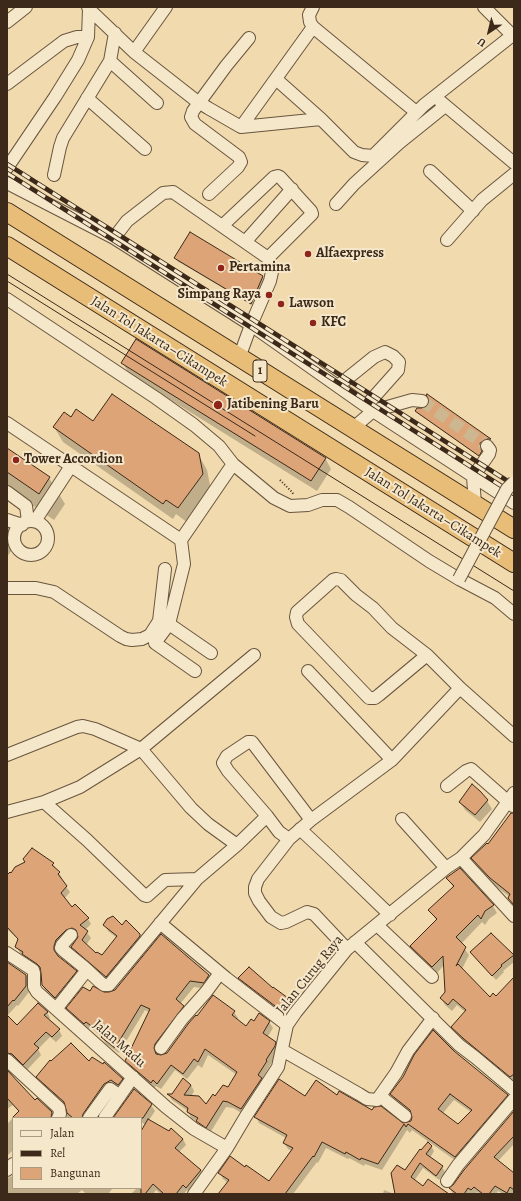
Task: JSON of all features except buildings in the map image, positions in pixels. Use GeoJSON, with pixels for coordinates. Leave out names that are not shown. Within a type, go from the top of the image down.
{"type":"FeatureCollection","features":[{"type":"Feature","properties":{"kind":"highway","name":"Jalan Tol Jakarta–Cikampek"},"geometry":{"type":"LineString","coordinates":[[7,212],[514,529]]}},
{"type":"Feature","properties":{"kind":"highway","name":"Jalan Tol Jakarta–Cikampek"},"geometry":{"type":"LineString","coordinates":[[7,246],[514,564]]}},
{"type":"Feature","properties":{"kind":"street"},"geometry":{"type":"LineString","coordinates":[[7,22],[26,7]]}},
{"type":"Feature","properties":{"kind":"street"},"geometry":{"type":"LineString","coordinates":[[134,52],[166,7]]}},
{"type":"Feature","properties":{"kind":"street"},"geometry":{"type":"LineString","coordinates":[[313,7],[309,16],[313,28],[416,112]]}},
{"type":"Feature","properties":{"kind":"street"},"geometry":{"type":"LineString","coordinates":[[276,79],[354,152],[362,155],[373,156],[416,112],[434,96],[513,34],[484,7]]}},
{"type":"Feature","properties":{"kind":"street"},"geometry":{"type":"LineString","coordinates":[[88,8],[134,52],[199,103],[241,127],[321,120]]}},
{"type":"Feature","properties":{"kind":"street"},"geometry":{"type":"LineString","coordinates":[[7,168],[78,60],[88,37],[88,8]]}},
{"type":"Feature","properties":{"kind":"street"},"geometry":{"type":"LineString","coordinates":[[241,127],[313,28]]}},
{"type":"Feature","properties":{"kind":"street"},"geometry":{"type":"LineString","coordinates":[[54,175],[63,138],[110,61],[115,33]]}},
{"type":"Feature","properties":{"kind":"street"},"geometry":{"type":"LineString","coordinates":[[7,84],[64,41],[77,37],[88,37]]}},
{"type":"Feature","properties":{"kind":"street"},"geometry":{"type":"LineString","coordinates":[[209,194],[238,167],[241,162],[239,157],[192,120],[191,117],[199,103],[226,66],[249,38]]}},
{"type":"Feature","properties":{"kind":"street"},"geometry":{"type":"LineString","coordinates":[[110,61],[157,103]]}},
{"type":"Feature","properties":{"kind":"street"},"geometry":{"type":"LineString","coordinates":[[434,96],[514,163]]}},
{"type":"Feature","properties":{"kind":"street"},"geometry":{"type":"LineString","coordinates":[[88,98],[145,149]]}},
{"type":"Feature","properties":{"kind":"street"},"geometry":{"type":"LineString","coordinates":[[336,204],[354,184],[399,143],[445,106]]}},
{"type":"Feature","properties":{"kind":"street"},"geometry":{"type":"LineString","coordinates":[[430,171],[473,211]]}},
{"type":"Feature","properties":{"kind":"street"},"geometry":{"type":"LineString","coordinates":[[447,240],[482,200],[514,174]]}},
{"type":"Feature","properties":{"kind":"street"},"geometry":{"type":"LineString","coordinates":[[222,226],[276,176],[280,177],[311,210],[312,214],[268,258]]}},
{"type":"Feature","properties":{"kind":"street"},"geometry":{"type":"LineString","coordinates":[[7,183],[114,238],[251,325],[369,409],[514,503]]}},
{"type":"Feature","properties":{"kind":"street"},"geometry":{"type":"LineString","coordinates":[[244,242],[292,190]]}},
{"type":"Feature","properties":{"kind":"street"},"geometry":{"type":"LineString","coordinates":[[114,238],[127,221],[163,193],[173,192],[268,258],[272,272],[270,281],[239,358]]}},
{"type":"Feature","properties":{"kind":"street"},"geometry":{"type":"LineString","coordinates":[[7,299],[194,425],[219,446],[233,464],[274,498],[290,506],[308,505],[322,500],[337,500],[459,579],[495,598],[514,614]]}},
{"type":"Feature","properties":{"kind":"street"},"geometry":{"type":"LineString","coordinates":[[338,386],[374,357],[385,352],[393,356],[399,362],[398,370],[352,429]]}},
{"type":"Feature","properties":{"kind":"street"},"geometry":{"type":"LineString","coordinates":[[369,409],[412,400],[422,401]]}},
{"type":"Feature","properties":{"kind":"street"},"geometry":{"type":"LineString","coordinates":[[7,423],[181,540]]}},
{"type":"Feature","properties":{"kind":"street"},"geometry":{"type":"LineString","coordinates":[[475,504],[473,477],[489,454],[490,450],[487,446]]}},
{"type":"Feature","properties":{"kind":"street"},"geometry":{"type":"LineString","coordinates":[[195,671],[155,643],[169,624],[184,564],[181,540],[233,464]]}},
{"type":"Feature","properties":{"kind":"street"},"geometry":{"type":"LineString","coordinates":[[32,523],[74,468]]}},
{"type":"Feature","properties":{"kind":"street"},"geometry":{"type":"LineString","coordinates":[[459,579],[507,489],[514,482]]}},
{"type":"Feature","properties":{"kind":"street"},"geometry":{"type":"LineString","coordinates":[[7,492],[26,506],[32,523]]}},
{"type":"Feature","properties":{"kind":"street"},"geometry":{"type":"LineString","coordinates":[[7,520],[32,523]]}},
{"type":"Feature","properties":{"kind":"street"},"geometry":{"type":"LineString","coordinates":[[7,588],[36,588],[54,592],[126,640],[142,639],[150,635],[159,621],[165,569]]}},
{"type":"Feature","properties":{"kind":"street"},"geometry":{"type":"LineString","coordinates":[[427,655],[375,698],[369,698],[298,624],[296,617],[297,612],[333,580],[341,580],[356,595],[373,608],[392,628],[427,655],[460,688],[514,736]]}},
{"type":"Feature","properties":{"kind":"street"},"geometry":{"type":"LineString","coordinates":[[169,624],[211,653]]}},
{"type":"Feature","properties":{"kind":"street"},"geometry":{"type":"LineString","coordinates":[[7,812],[44,802],[86,783],[142,749],[254,655]]}},
{"type":"Feature","properties":{"kind":"street"},"geometry":{"type":"LineString","coordinates":[[308,671],[392,760]]}},
{"type":"Feature","properties":{"kind":"street"},"geometry":{"type":"LineString","coordinates":[[460,688],[392,760],[311,820],[289,839],[258,879],[255,887],[255,893],[271,917],[281,923],[304,913],[310,912],[314,914],[433,1018],[459,1045],[514,1090]]}},
{"type":"Feature","properties":{"kind":"street"},"geometry":{"type":"LineString","coordinates":[[7,755],[77,727],[83,726],[95,729],[142,749],[191,808],[208,824],[237,845]]}},
{"type":"Feature","properties":{"kind":"street"},"geometry":{"type":"LineString","coordinates":[[289,839],[279,832],[228,771],[223,763],[227,756],[245,743],[252,742],[311,820]]}},
{"type":"Feature","properties":{"kind":"street"},"geometry":{"type":"LineString","coordinates":[[447,786],[466,770],[471,769],[512,800]]}},
{"type":"Feature","properties":{"kind":"street","name":"Jalan Curug Raya"},"geometry":{"type":"LineString","coordinates":[[194,1194],[227,1148],[278,1067],[287,1025],[296,1012],[351,946],[446,868],[461,858],[484,835],[512,800]]}},
{"type":"Feature","properties":{"kind":"street"},"geometry":{"type":"LineString","coordinates":[[44,802],[87,840],[144,895],[147,896],[152,893],[165,880],[198,879]]}},
{"type":"Feature","properties":{"kind":"street"},"geometry":{"type":"LineString","coordinates":[[71,935],[61,948],[100,982],[104,985],[109,985],[198,879],[267,816]]}},
{"type":"Feature","properties":{"kind":"street"},"geometry":{"type":"LineString","coordinates":[[402,819],[446,868]]}},
{"type":"Feature","properties":{"kind":"street"},"geometry":{"type":"LineString","coordinates":[[300,829],[390,915]]}},
{"type":"Feature","properties":{"kind":"street"},"geometry":{"type":"LineString","coordinates":[[461,858],[514,916]]}},
{"type":"Feature","properties":{"kind":"street"},"geometry":{"type":"LineString","coordinates":[[160,923],[220,973],[287,1025]]}},
{"type":"Feature","properties":{"kind":"street"},"geometry":{"type":"LineString","coordinates":[[377,925],[432,977]]}},
{"type":"Feature","properties":{"kind":"street","name":"Jalan Madu"},"geometry":{"type":"LineString","coordinates":[[7,953],[32,970],[34,973],[34,987],[37,992],[56,1009],[179,1118],[194,1129],[227,1148]]}},
{"type":"Feature","properties":{"kind":"street"},"geometry":{"type":"LineString","coordinates":[[56,1009],[87,970]]}},
{"type":"Feature","properties":{"kind":"street"},"geometry":{"type":"LineString","coordinates":[[161,1048],[182,1019],[206,992],[220,973]]}},
{"type":"Feature","properties":{"kind":"street"},"geometry":{"type":"LineString","coordinates":[[282,1050],[367,1099],[377,1100],[396,1073],[408,1051],[433,1018]]}},
{"type":"Feature","properties":{"kind":"street"},"geometry":{"type":"LineString","coordinates":[[7,1060],[59,1108],[60,1117]]}},
{"type":"Feature","properties":{"kind":"street"},"geometry":{"type":"LineString","coordinates":[[105,1117],[133,1077]]}},
{"type":"Feature","properties":{"kind":"street"},"geometry":{"type":"LineString","coordinates":[[90,1117],[110,1089],[120,1096]]}},
{"type":"Feature","properties":{"kind":"street"},"geometry":{"type":"LineString","coordinates":[[380,1096],[405,1116]]}},
{"type":"Feature","properties":{"kind":"street"},"geometry":{"type":"LineString","coordinates":[[447,1181],[458,1165],[514,1099]]}},
{"type":"Feature","properties":{"kind":"path"},"geometry":{"type":"LineString","coordinates":[[280,480],[291,491],[298,505]]}},
{"type":"Feature","properties":{"kind":"tunnel"},"geometry":{"type":"LineString","coordinates":[[422,401],[487,446]]}},
{"type":"Feature","properties":{"kind":"tram line"},"geometry":{"type":"LineString","coordinates":[[7,274],[514,591]]}},
{"type":"Feature","properties":{"kind":"tram line"},"geometry":{"type":"LineString","coordinates":[[7,281],[255,436]]}},
{"type":"Feature","properties":{"kind":"railway"},"geometry":{"type":"LineString","coordinates":[[7,164],[514,485]]}},
{"type":"Feature","properties":{"kind":"railway"},"geometry":{"type":"LineString","coordinates":[[7,173],[514,494]]}},
{"type":"Feature","properties":{"kind":"place","name":"Alfaexpress"},"geometry":{"type":"Point","coordinates":[308,254]}},
{"type":"Feature","properties":{"kind":"place","name":"Pertamina"},"geometry":{"type":"Point","coordinates":[221,268]}},
{"type":"Feature","properties":{"kind":"place","name":"Simpang Raya"},"geometry":{"type":"Point","coordinates":[269,295]}},
{"type":"Feature","properties":{"kind":"place","name":"Lawson"},"geometry":{"type":"Point","coordinates":[281,304]}},
{"type":"Feature","properties":{"kind":"place","name":"KFC"},"geometry":{"type":"Point","coordinates":[313,323]}},
{"type":"Feature","properties":{"kind":"place","name":"Jatibening Baru"},"geometry":{"type":"Point","coordinates":[218,405]}},
{"type":"Feature","properties":{"kind":"place","name":"Tower Accordion"},"geometry":{"type":"Point","coordinates":[16,460]}}]}
